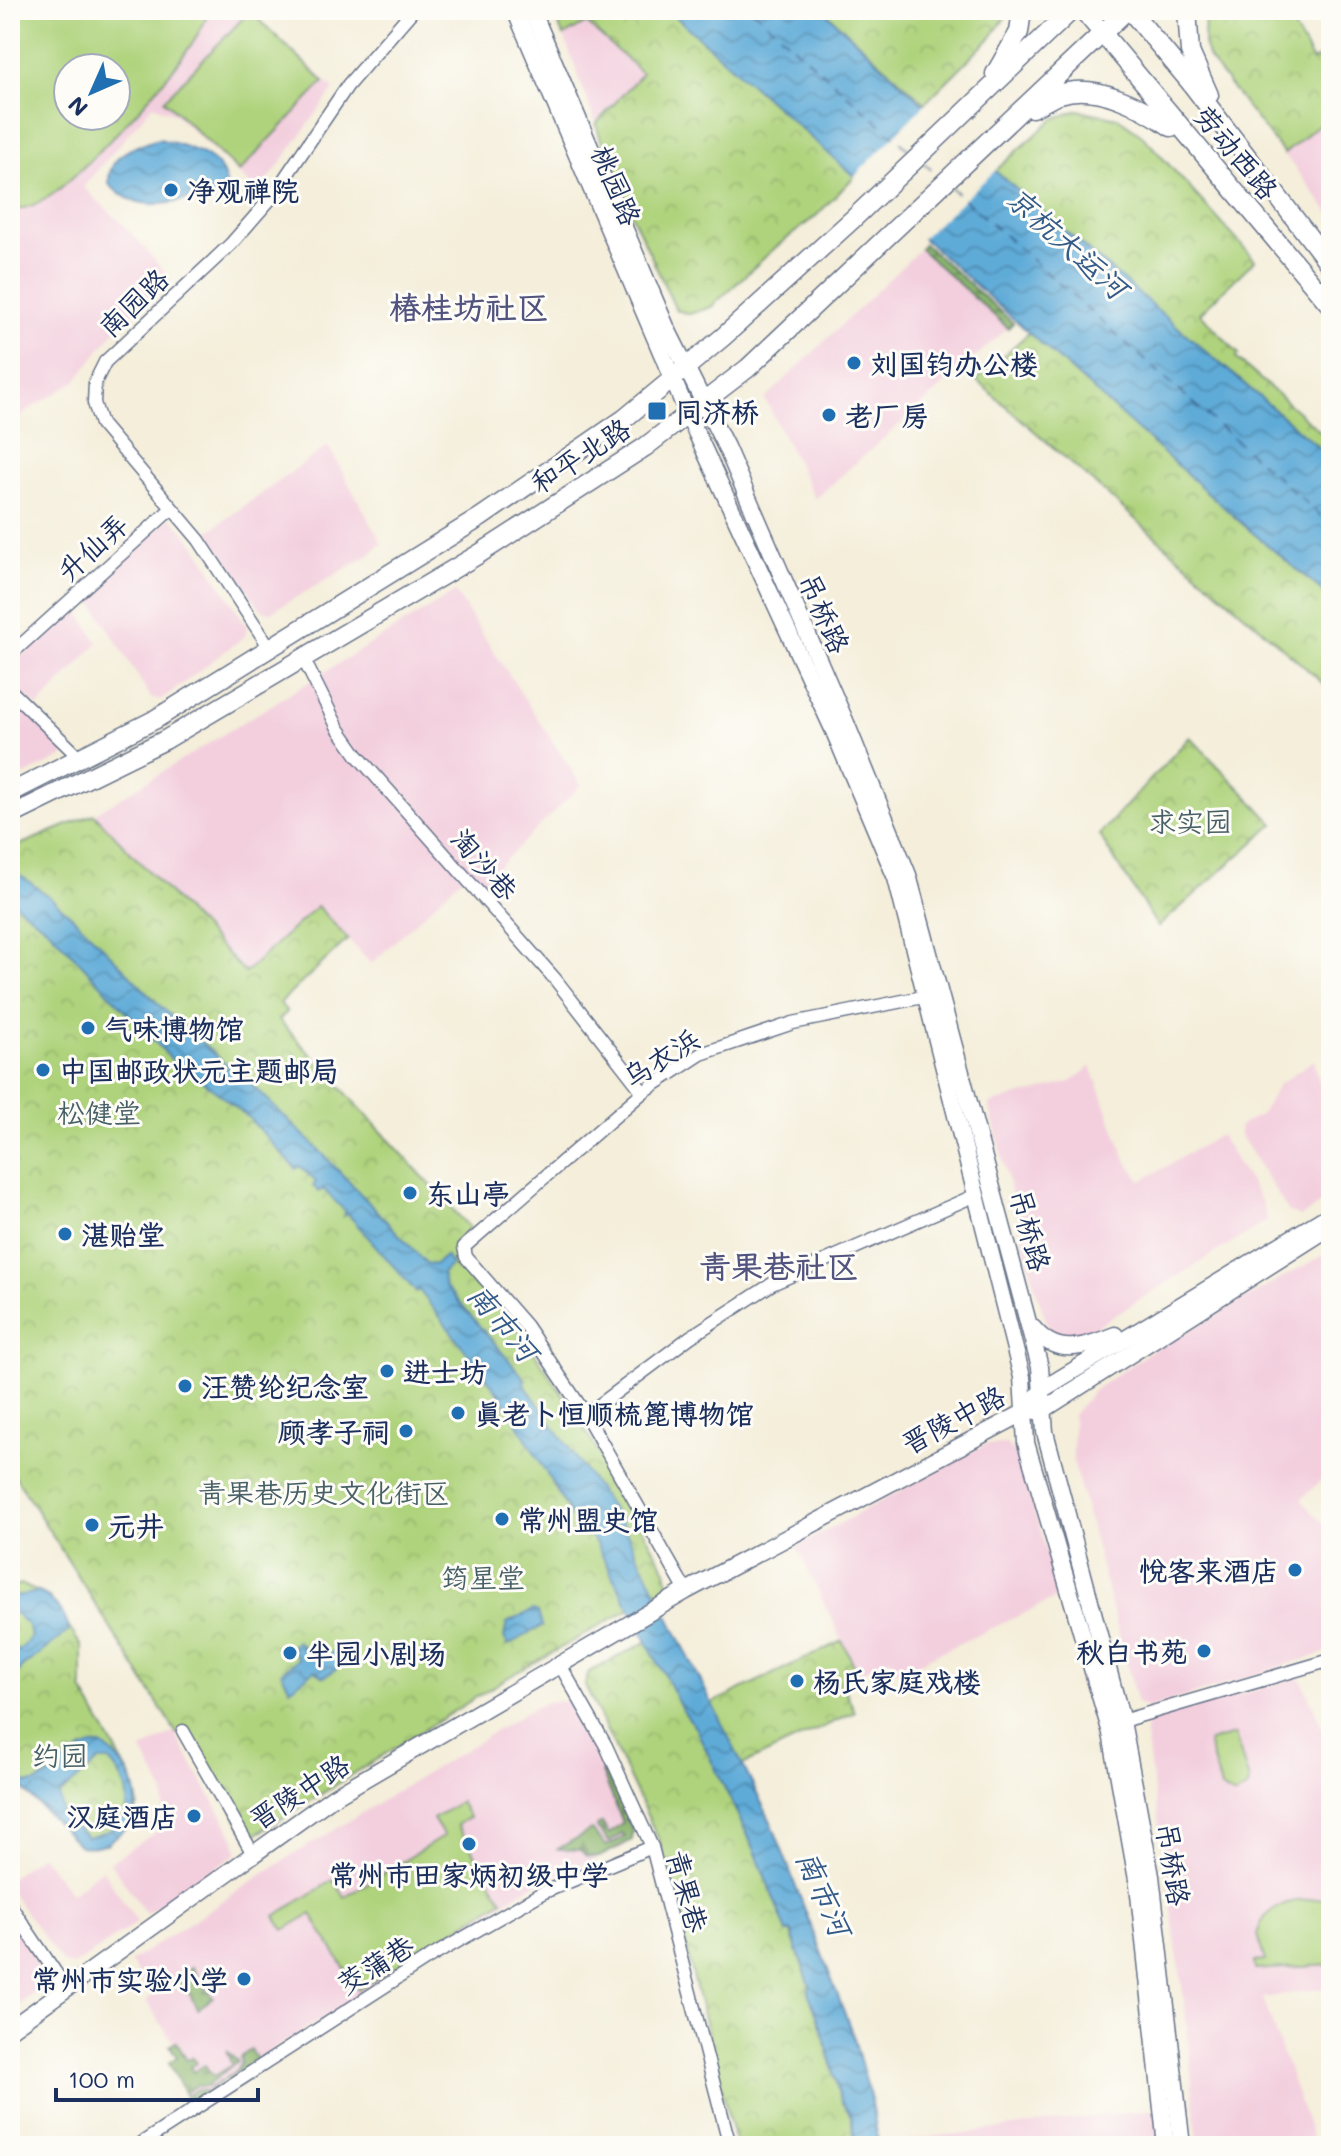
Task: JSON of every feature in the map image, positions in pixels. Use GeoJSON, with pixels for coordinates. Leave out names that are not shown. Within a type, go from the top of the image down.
{"type":"FeatureCollection","features":[{"type":"Feature","properties":{"kind":"main road","name":"桃园路"},"geometry":{"type":"LineString","coordinates":[[515,10],[680,374]]}},
{"type":"Feature","properties":{"kind":"main road","name":"桃园路"},"geometry":{"type":"LineString","coordinates":[[532,10],[661,315],[680,374]]}},
{"type":"Feature","properties":{"kind":"main road"},"geometry":{"type":"LineString","coordinates":[[984,94],[1019,32],[1022,10]]}},
{"type":"Feature","properties":{"kind":"main road","name":"和平北路"},"geometry":{"type":"LineString","coordinates":[[10,793],[143,726],[481,517],[624,419],[680,374],[853,219],[1072,10]]}},
{"type":"Feature","properties":{"kind":"main road","name":"劳动西路"},"geometry":{"type":"LineString","coordinates":[[1083,10],[1331,306]]}},
{"type":"Feature","properties":{"kind":"main road","name":"和平北路"},"geometry":{"type":"LineString","coordinates":[[10,816],[132,758],[303,658],[479,554],[689,417],[1128,10]]}},
{"type":"Feature","properties":{"kind":"main road","name":"劳动西路"},"geometry":{"type":"LineString","coordinates":[[1128,10],[1221,123],[1331,266]]}},
{"type":"Feature","properties":{"kind":"main road"},"geometry":{"type":"LineString","coordinates":[[1187,10],[1190,52],[1221,123]]}},
{"type":"Feature","properties":{"kind":"main road"},"geometry":{"type":"LineString","coordinates":[[1012,118],[1063,93],[1099,93],[1145,108],[1193,143]]}},
{"type":"Feature","properties":{"kind":"main road","name":"吊桥路"},"geometry":{"type":"LineString","coordinates":[[680,374],[705,404],[846,723],[908,875],[1028,1322],[1043,1389],[1045,1432],[1151,1876],[1182,2146]]}},
{"type":"Feature","properties":{"kind":"main road","name":"吊桥路"},"geometry":{"type":"LineString","coordinates":[[680,374],[689,417],[833,729],[896,878],[1022,1377],[1026,1443],[1115,1723],[1138,1885],[1166,2146]]}},
{"type":"Feature","properties":{"kind":"main road","name":"晋陵中路"},"geometry":{"type":"LineString","coordinates":[[10,2029],[252,1852],[344,1791],[632,1620],[1025,1412],[1043,1389],[1331,1214]]}},
{"type":"Feature","properties":{"kind":"main road","name":"晋陵中路"},"geometry":{"type":"LineString","coordinates":[[1043,1410],[1331,1226]]}},
{"type":"Feature","properties":{"kind":"main road"},"geometry":{"type":"LineString","coordinates":[[1028,1322],[1043,1341],[1069,1349],[1088,1346],[1154,1319]]}},
{"type":"Feature","properties":{"kind":"main road"},"geometry":{"type":"LineString","coordinates":[[1025,1412],[1043,1410]]}},
{"type":"Feature","properties":{"kind":"street","name":"南园路"},"geometry":{"type":"LineString","coordinates":[[270,648],[199,540],[101,424],[94,403],[95,382],[118,347],[231,244],[272,197],[348,85],[413,10]]}},
{"type":"Feature","properties":{"kind":"street","name":"升仙弄"},"geometry":{"type":"LineString","coordinates":[[10,655],[171,509]]}},
{"type":"Feature","properties":{"kind":"street","name":"淘沙巷"},"geometry":{"type":"LineString","coordinates":[[303,658],[338,728],[357,755],[555,979],[643,1092]]}},
{"type":"Feature","properties":{"kind":"street"},"geometry":{"type":"LineString","coordinates":[[10,690],[81,759]]}},
{"type":"Feature","properties":{"kind":"street","name":"乌衣浜"},"geometry":{"type":"LineString","coordinates":[[586,1415],[526,1326],[466,1257],[464,1247],[643,1092],[701,1054],[793,1023],[928,996]]}},
{"type":"Feature","properties":{"kind":"street"},"geometry":{"type":"LineString","coordinates":[[686,1591],[586,1415],[690,1337],[772,1284],[848,1248],[976,1195]]}},
{"type":"Feature","properties":{"kind":"street"},"geometry":{"type":"LineString","coordinates":[[1115,1723],[1331,1660]]}},
{"type":"Feature","properties":{"kind":"street","name":"青果巷"},"geometry":{"type":"LineString","coordinates":[[559,1663],[606,1746],[652,1847],[730,2146]]}},
{"type":"Feature","properties":{"kind":"street"},"geometry":{"type":"LineString","coordinates":[[183,1731],[252,1852]]}},
{"type":"Feature","properties":{"kind":"street","name":"茭蒲巷"},"geometry":{"type":"LineString","coordinates":[[137,2146],[427,1959],[542,1893],[652,1847]]}},
{"type":"Feature","properties":{"kind":"street"},"geometry":{"type":"LineString","coordinates":[[10,1905],[66,1988]]}},
{"type":"Feature","properties":{"kind":"shaded area"},"geometry":{"type":"Polygon","coordinates":[[[10,10],[250,10],[334,89],[259,193],[175,114],[153,105],[132,130],[132,52],[52,52],[52,132],[130,132],[83,187],[130,231],[171,280],[119,325],[76,381],[26,411],[10,430],[10,10]]]}},
{"type":"Feature","properties":{"kind":"shaded area"},"geometry":{"type":"Polygon","coordinates":[[[585,23],[642,74],[596,124],[564,36],[585,23]]]}},
{"type":"Feature","properties":{"kind":"shaded area"},"geometry":{"type":"Polygon","coordinates":[[[1331,114],[1331,215],[1284,154],[1331,114]]]}},
{"type":"Feature","properties":{"kind":"shaded area"},"geometry":{"type":"Polygon","coordinates":[[[920,249],[1008,328],[815,499],[765,399],[920,249]]]}},
{"type":"Feature","properties":{"kind":"shaded area"},"geometry":{"type":"Polygon","coordinates":[[[328,446],[382,543],[369,555],[271,612],[262,610],[208,532],[328,446]]]}},
{"type":"Feature","properties":{"kind":"shaded area"},"geometry":{"type":"Polygon","coordinates":[[[171,517],[195,545],[247,626],[245,636],[161,700],[151,698],[87,593],[171,517]]]}},
{"type":"Feature","properties":{"kind":"shaded area"},"geometry":{"type":"Polygon","coordinates":[[[455,592],[581,785],[479,886],[467,873],[371,964],[317,906],[246,973],[94,814],[455,592]]]}},
{"type":"Feature","properties":{"kind":"shaded area"},"geometry":{"type":"Polygon","coordinates":[[[77,609],[98,643],[38,707],[10,682],[10,667],[72,610],[77,609]]]}},
{"type":"Feature","properties":{"kind":"shaded area"},"geometry":{"type":"Polygon","coordinates":[[[10,695],[65,748],[64,756],[10,782],[10,695]]]}},
{"type":"Feature","properties":{"kind":"shaded area"},"geometry":{"type":"Polygon","coordinates":[[[1314,1060],[1331,1131],[1331,1186],[1327,1200],[1300,1217],[1289,1212],[1239,1133],[1240,1126],[1261,1114],[1279,1084],[1314,1060]]]}},
{"type":"Feature","properties":{"kind":"shaded area"},"geometry":{"type":"Polygon","coordinates":[[[1091,1066],[1125,1157],[1141,1181],[1220,1135],[1262,1202],[1267,1221],[1087,1332],[1072,1340],[1060,1339],[1052,1334],[1046,1321],[1033,1280],[989,1104],[1071,1082],[1091,1066]]]}},
{"type":"Feature","properties":{"kind":"shaded area"},"geometry":{"type":"Polygon","coordinates":[[[1331,1251],[1331,1470],[1301,1500],[1331,1531],[1331,1651],[1148,1708],[1137,1703],[1073,1460],[1073,1415],[1093,1391],[1151,1351],[1331,1251]]]}},
{"type":"Feature","properties":{"kind":"shaded area"},"geometry":{"type":"Polygon","coordinates":[[[1006,1444],[1019,1456],[1059,1597],[898,1672],[891,1658],[858,1673],[797,1547],[984,1445],[1006,1444]]]}},
{"type":"Feature","properties":{"kind":"shaded area"},"geometry":{"type":"Polygon","coordinates":[[[1300,1677],[1331,1747],[1331,1987],[1263,1998],[1315,2146],[1198,2146],[1185,2007],[1145,1729],[1152,1720],[1300,1677]]]}},
{"type":"Feature","properties":{"kind":"shaded area","name":"常州市田家炳初级中学"},"geometry":{"type":"Polygon","coordinates":[[[569,1701],[633,1830],[632,1840],[622,1848],[528,1887],[189,2103],[169,2062],[177,2057],[170,2046],[174,2043],[146,2001],[152,1996],[130,1962],[277,1865],[530,1710],[547,1702],[569,1701]]]}},
{"type":"Feature","properties":{"kind":"shaded area"},"geometry":{"type":"Polygon","coordinates":[[[174,1732],[235,1839],[237,1853],[146,1914],[110,1862],[164,1827],[164,1792],[142,1750],[174,1732]]]}},
{"type":"Feature","properties":{"kind":"shaded area"},"geometry":{"type":"Polygon","coordinates":[[[41,1855],[71,1894],[102,1869],[137,1922],[73,1966],[63,1963],[10,1891],[10,1878],[41,1855]]]}},
{"type":"Feature","properties":{"kind":"shaded area"},"geometry":{"type":"Polygon","coordinates":[[[10,1915],[52,1980],[10,2011],[10,1915]]]}},
{"type":"Feature","properties":{"kind":"shaded area"},"geometry":{"type":"Polygon","coordinates":[[[1158,2109],[1161,2146],[908,2146],[908,2140],[1158,2109]]]}},
{"type":"Feature","properties":{"kind":"green space"},"geometry":{"type":"Polygon","coordinates":[[[10,10],[208,10],[186,51],[132,117],[132,52],[52,52],[52,132],[118,132],[66,183],[36,204],[10,212],[10,10]]]}},
{"type":"Feature","properties":{"kind":"green space"},"geometry":{"type":"Polygon","coordinates":[[[550,10],[668,10],[856,175],[816,216],[776,247],[711,307],[690,314],[676,310],[609,166],[596,124],[642,73],[586,23],[564,36],[550,10]]]}},
{"type":"Feature","properties":{"kind":"green space"},"geometry":{"type":"Polygon","coordinates":[[[823,10],[1005,10],[1005,18],[991,37],[925,103],[823,10]]]}},
{"type":"Feature","properties":{"kind":"green space"},"geometry":{"type":"Polygon","coordinates":[[[1205,10],[1284,10],[1313,61],[1328,52],[1331,56],[1331,114],[1284,154],[1209,59],[1204,44],[1205,10]]]}},
{"type":"Feature","properties":{"kind":"green space"},"geometry":{"type":"Polygon","coordinates":[[[250,11],[324,82],[239,172],[164,100],[250,11]]]}},
{"type":"Feature","properties":{"kind":"green space"},"geometry":{"type":"Polygon","coordinates":[[[1078,110],[1118,118],[1142,135],[1255,260],[1200,313],[1239,354],[1236,358],[1331,441],[1331,458],[995,171],[1053,119],[1078,110]]]}},
{"type":"Feature","properties":{"kind":"green space"},"geometry":{"type":"Polygon","coordinates":[[[924,244],[1013,323],[1008,328],[920,249],[924,244]]]}},
{"type":"Feature","properties":{"kind":"green space"},"geometry":{"type":"Polygon","coordinates":[[[1031,331],[1246,527],[1331,598],[1331,690],[976,380],[1031,331]]]}},
{"type":"Feature","properties":{"kind":"green space","name":"求实园"},"geometry":{"type":"Polygon","coordinates":[[[1190,737],[1274,824],[1158,927],[1099,835],[1190,737]]]}},
{"type":"Feature","properties":{"kind":"green space","name":"青果巷历史文化街区"},"geometry":{"type":"Polygon","coordinates":[[[94,814],[245,973],[317,906],[348,939],[280,1003],[287,1012],[279,1020],[470,1228],[455,1242],[454,1254],[518,1328],[579,1419],[666,1570],[668,1581],[663,1590],[507,1678],[249,1839],[187,1728],[177,1734],[10,1468],[10,849],[94,814]]]}},
{"type":"Feature","properties":{"kind":"green space","name":"约园"},"geometry":{"type":"Polygon","coordinates":[[[20,1584],[49,1597],[82,1647],[82,1689],[133,1781],[138,1805],[134,1818],[107,1844],[80,1846],[10,1776],[10,1588],[20,1584]]]}},
{"type":"Feature","properties":{"kind":"green space"},"geometry":{"type":"Polygon","coordinates":[[[648,1641],[687,1715],[842,1641],[858,1673],[841,1681],[855,1712],[719,1776],[753,1846],[787,1932],[790,1931],[810,1986],[808,1992],[822,2029],[841,2101],[851,2116],[856,2146],[736,2146],[659,1840],[585,1685],[589,1672],[648,1641]]]}},
{"type":"Feature","properties":{"kind":"green space"},"geometry":{"type":"Polygon","coordinates":[[[1235,1735],[1249,1781],[1248,1788],[1235,1796],[1221,1788],[1208,1742],[1235,1735]]]}},
{"type":"Feature","properties":{"kind":"green space"},"geometry":{"type":"Polygon","coordinates":[[[602,1772],[607,1774],[633,1830],[632,1840],[599,1857],[586,1856],[581,1850],[558,1849],[591,1830],[607,1846],[625,1837],[622,1834],[609,1842],[596,1827],[602,1823],[609,1834],[623,1823],[602,1772]]]}},
{"type":"Feature","properties":{"kind":"green space"},"geometry":{"type":"Polygon","coordinates":[[[460,1802],[469,1817],[457,1825],[503,1900],[358,1990],[311,1914],[284,1930],[275,1916],[333,1880],[345,1897],[444,1836],[433,1819],[460,1802]]]}},
{"type":"Feature","properties":{"kind":"green space"},"geometry":{"type":"Polygon","coordinates":[[[1331,1898],[1331,1965],[1255,1970],[1254,1962],[1265,1961],[1257,1935],[1268,1914],[1285,1904],[1331,1898]]]}},
{"type":"Feature","properties":{"kind":"green space"},"geometry":{"type":"Polygon","coordinates":[[[192,1967],[213,1998],[197,2009],[190,1994],[170,1982],[192,1967]]]}},
{"type":"Feature","properties":{"kind":"green space"},"geometry":{"type":"Polygon","coordinates":[[[176,2042],[187,2060],[192,2057],[196,2063],[190,2067],[193,2072],[205,2065],[213,2076],[232,2065],[226,2051],[237,2061],[207,2086],[195,2086],[185,2093],[187,2096],[196,2090],[206,2091],[234,2073],[241,2062],[240,2057],[251,2050],[257,2059],[189,2103],[169,2062],[177,2057],[170,2046],[176,2042]]]}},
{"type":"Feature","properties":{"kind":"water","name":"京杭大运河"},"geometry":{"type":"Polygon","coordinates":[[[668,10],[823,10],[995,171],[1331,458],[1331,598],[1246,527],[668,10]]]}},
{"type":"Feature","properties":{"kind":"water"},"geometry":{"type":"Polygon","coordinates":[[[159,139],[194,150],[215,163],[226,182],[225,195],[149,204],[128,198],[109,184],[113,165],[118,158],[132,148],[159,139]]]}},
{"type":"Feature","properties":{"kind":"water"},"geometry":{"type":"Polygon","coordinates":[[[10,869],[56,902],[175,1020],[226,1065],[229,1063],[318,1149],[426,1263],[434,1265],[445,1256],[452,1264],[442,1273],[445,1286],[526,1380],[523,1382],[623,1525],[772,1824],[853,2035],[872,2103],[879,2146],[856,2146],[851,2116],[841,2101],[822,2029],[808,1992],[810,1986],[791,1931],[787,1932],[753,1846],[695,1727],[683,1711],[595,1542],[570,1514],[505,1402],[419,1290],[416,1292],[347,1213],[343,1216],[345,1211],[323,1189],[319,1192],[313,1186],[316,1182],[300,1166],[296,1169],[249,1118],[179,1062],[176,1064],[50,931],[10,900],[10,869]]]}},
{"type":"Feature","properties":{"kind":"water"},"geometry":{"type":"Polygon","coordinates":[[[39,1592],[58,1608],[69,1631],[21,1668],[10,1686],[10,1654],[23,1647],[31,1636],[27,1624],[15,1613],[10,1615],[10,1597],[39,1592]]]}},
{"type":"Feature","properties":{"kind":"water"},"geometry":{"type":"Polygon","coordinates":[[[533,1610],[538,1612],[542,1626],[508,1645],[504,1637],[507,1623],[533,1610]]]}},
{"type":"Feature","properties":{"kind":"water"},"geometry":{"type":"Polygon","coordinates":[[[297,1641],[317,1661],[340,1648],[348,1661],[324,1677],[315,1670],[290,1689],[281,1672],[298,1659],[291,1646],[297,1641]]]}},
{"type":"Feature","properties":{"kind":"water"},"geometry":{"type":"Polygon","coordinates":[[[102,1745],[122,1764],[134,1786],[136,1798],[130,1822],[120,1833],[106,1843],[86,1847],[80,1846],[10,1776],[10,1766],[26,1783],[36,1783],[74,1754],[91,1746],[102,1745]],[[99,1761],[59,1795],[63,1817],[87,1837],[114,1827],[126,1808],[124,1785],[109,1761],[99,1761]]]}},
{"type":"Feature","properties":{"kind":"pier"},"geometry":{"type":"Polygon","coordinates":[[[928,101],[998,168],[920,240],[853,178],[928,101]]]}},
{"type":"Feature","properties":{"kind":"ferry route"},"geometry":{"type":"LineString","coordinates":[[753,10],[910,151]]}},
{"type":"Feature","properties":{"kind":"ferry route"},"geometry":{"type":"LineString","coordinates":[[924,163],[940,178]]}},
{"type":"Feature","properties":{"kind":"ferry route"},"geometry":{"type":"LineString","coordinates":[[950,187],[1331,525]]}},
{"type":"Feature","properties":{"kind":"place","name":"净观禅院"},"geometry":{"type":"Point","coordinates":[171,190]}},
{"type":"Feature","properties":{"kind":"place","name":"刘国钧办公楼"},"geometry":{"type":"Point","coordinates":[854,363]}},
{"type":"Feature","properties":{"kind":"place","name":"同济桥"},"geometry":{"type":"Point","coordinates":[657,411]}},
{"type":"Feature","properties":{"kind":"place","name":"老厂房"},"geometry":{"type":"Point","coordinates":[829,415]}},
{"type":"Feature","properties":{"kind":"place","name":"气味博物馆"},"geometry":{"type":"Point","coordinates":[88,1028]}},
{"type":"Feature","properties":{"kind":"place","name":"中国邮政状元主题邮局"},"geometry":{"type":"Point","coordinates":[43,1070]}},
{"type":"Feature","properties":{"kind":"place","name":"东山亭"},"geometry":{"type":"Point","coordinates":[410,1193]}},
{"type":"Feature","properties":{"kind":"place","name":"湛贻堂"},"geometry":{"type":"Point","coordinates":[65,1234]}},
{"type":"Feature","properties":{"kind":"place","name":"进士坊"},"geometry":{"type":"Point","coordinates":[387,1371]}},
{"type":"Feature","properties":{"kind":"place","name":"汪赞纶纪念室"},"geometry":{"type":"Point","coordinates":[185,1386]}},
{"type":"Feature","properties":{"kind":"place","name":"真老卜恒顺梳篦博物馆"},"geometry":{"type":"Point","coordinates":[458,1413]}},
{"type":"Feature","properties":{"kind":"place","name":"顾孝子祠"},"geometry":{"type":"Point","coordinates":[406,1431]}},
{"type":"Feature","properties":{"kind":"place","name":"常州盟史馆"},"geometry":{"type":"Point","coordinates":[502,1519]}},
{"type":"Feature","properties":{"kind":"place","name":"元井"},"geometry":{"type":"Point","coordinates":[92,1525]}},
{"type":"Feature","properties":{"kind":"place","name":"悦客来酒店"},"geometry":{"type":"Point","coordinates":[1295,1570]}},
{"type":"Feature","properties":{"kind":"place","name":"秋白书苑"},"geometry":{"type":"Point","coordinates":[1204,1651]}},
{"type":"Feature","properties":{"kind":"place","name":"半园小剧场"},"geometry":{"type":"Point","coordinates":[290,1653]}},
{"type":"Feature","properties":{"kind":"place","name":"杨氏家庭戏楼"},"geometry":{"type":"Point","coordinates":[797,1681]}},
{"type":"Feature","properties":{"kind":"place","name":"汉庭酒店"},"geometry":{"type":"Point","coordinates":[194,1816]}},
{"type":"Feature","properties":{"kind":"place","name":"常州市田家炳初级中学"},"geometry":{"type":"Point","coordinates":[469,1844]}},
{"type":"Feature","properties":{"kind":"place","name":"常州市实验小学"},"geometry":{"type":"Point","coordinates":[244,1979]}},
{"type":"Feature","properties":{"kind":"district","name":"椿桂坊社区"},"geometry":{"type":"Point","coordinates":[469,306]}},
{"type":"Feature","properties":{"kind":"district","name":"青果巷社区"},"geometry":{"type":"Point","coordinates":[779,1265]}},
{"type":"Feature","properties":{"kind":"park label","name":"松健堂"},"geometry":{"type":"Point","coordinates":[99,1112]}},
{"type":"Feature","properties":{"kind":"park label","name":"筠星堂"},"geometry":{"type":"Point","coordinates":[483,1577]}},
{"type":"Feature","properties":{"kind":"water label","name":"南市河"},"geometry":{"type":"Point","coordinates":[504,1322]}},
{"type":"Feature","properties":{"kind":"water label","name":"南市河"},"geometry":{"type":"Point","coordinates":[825,1893]}}]}
